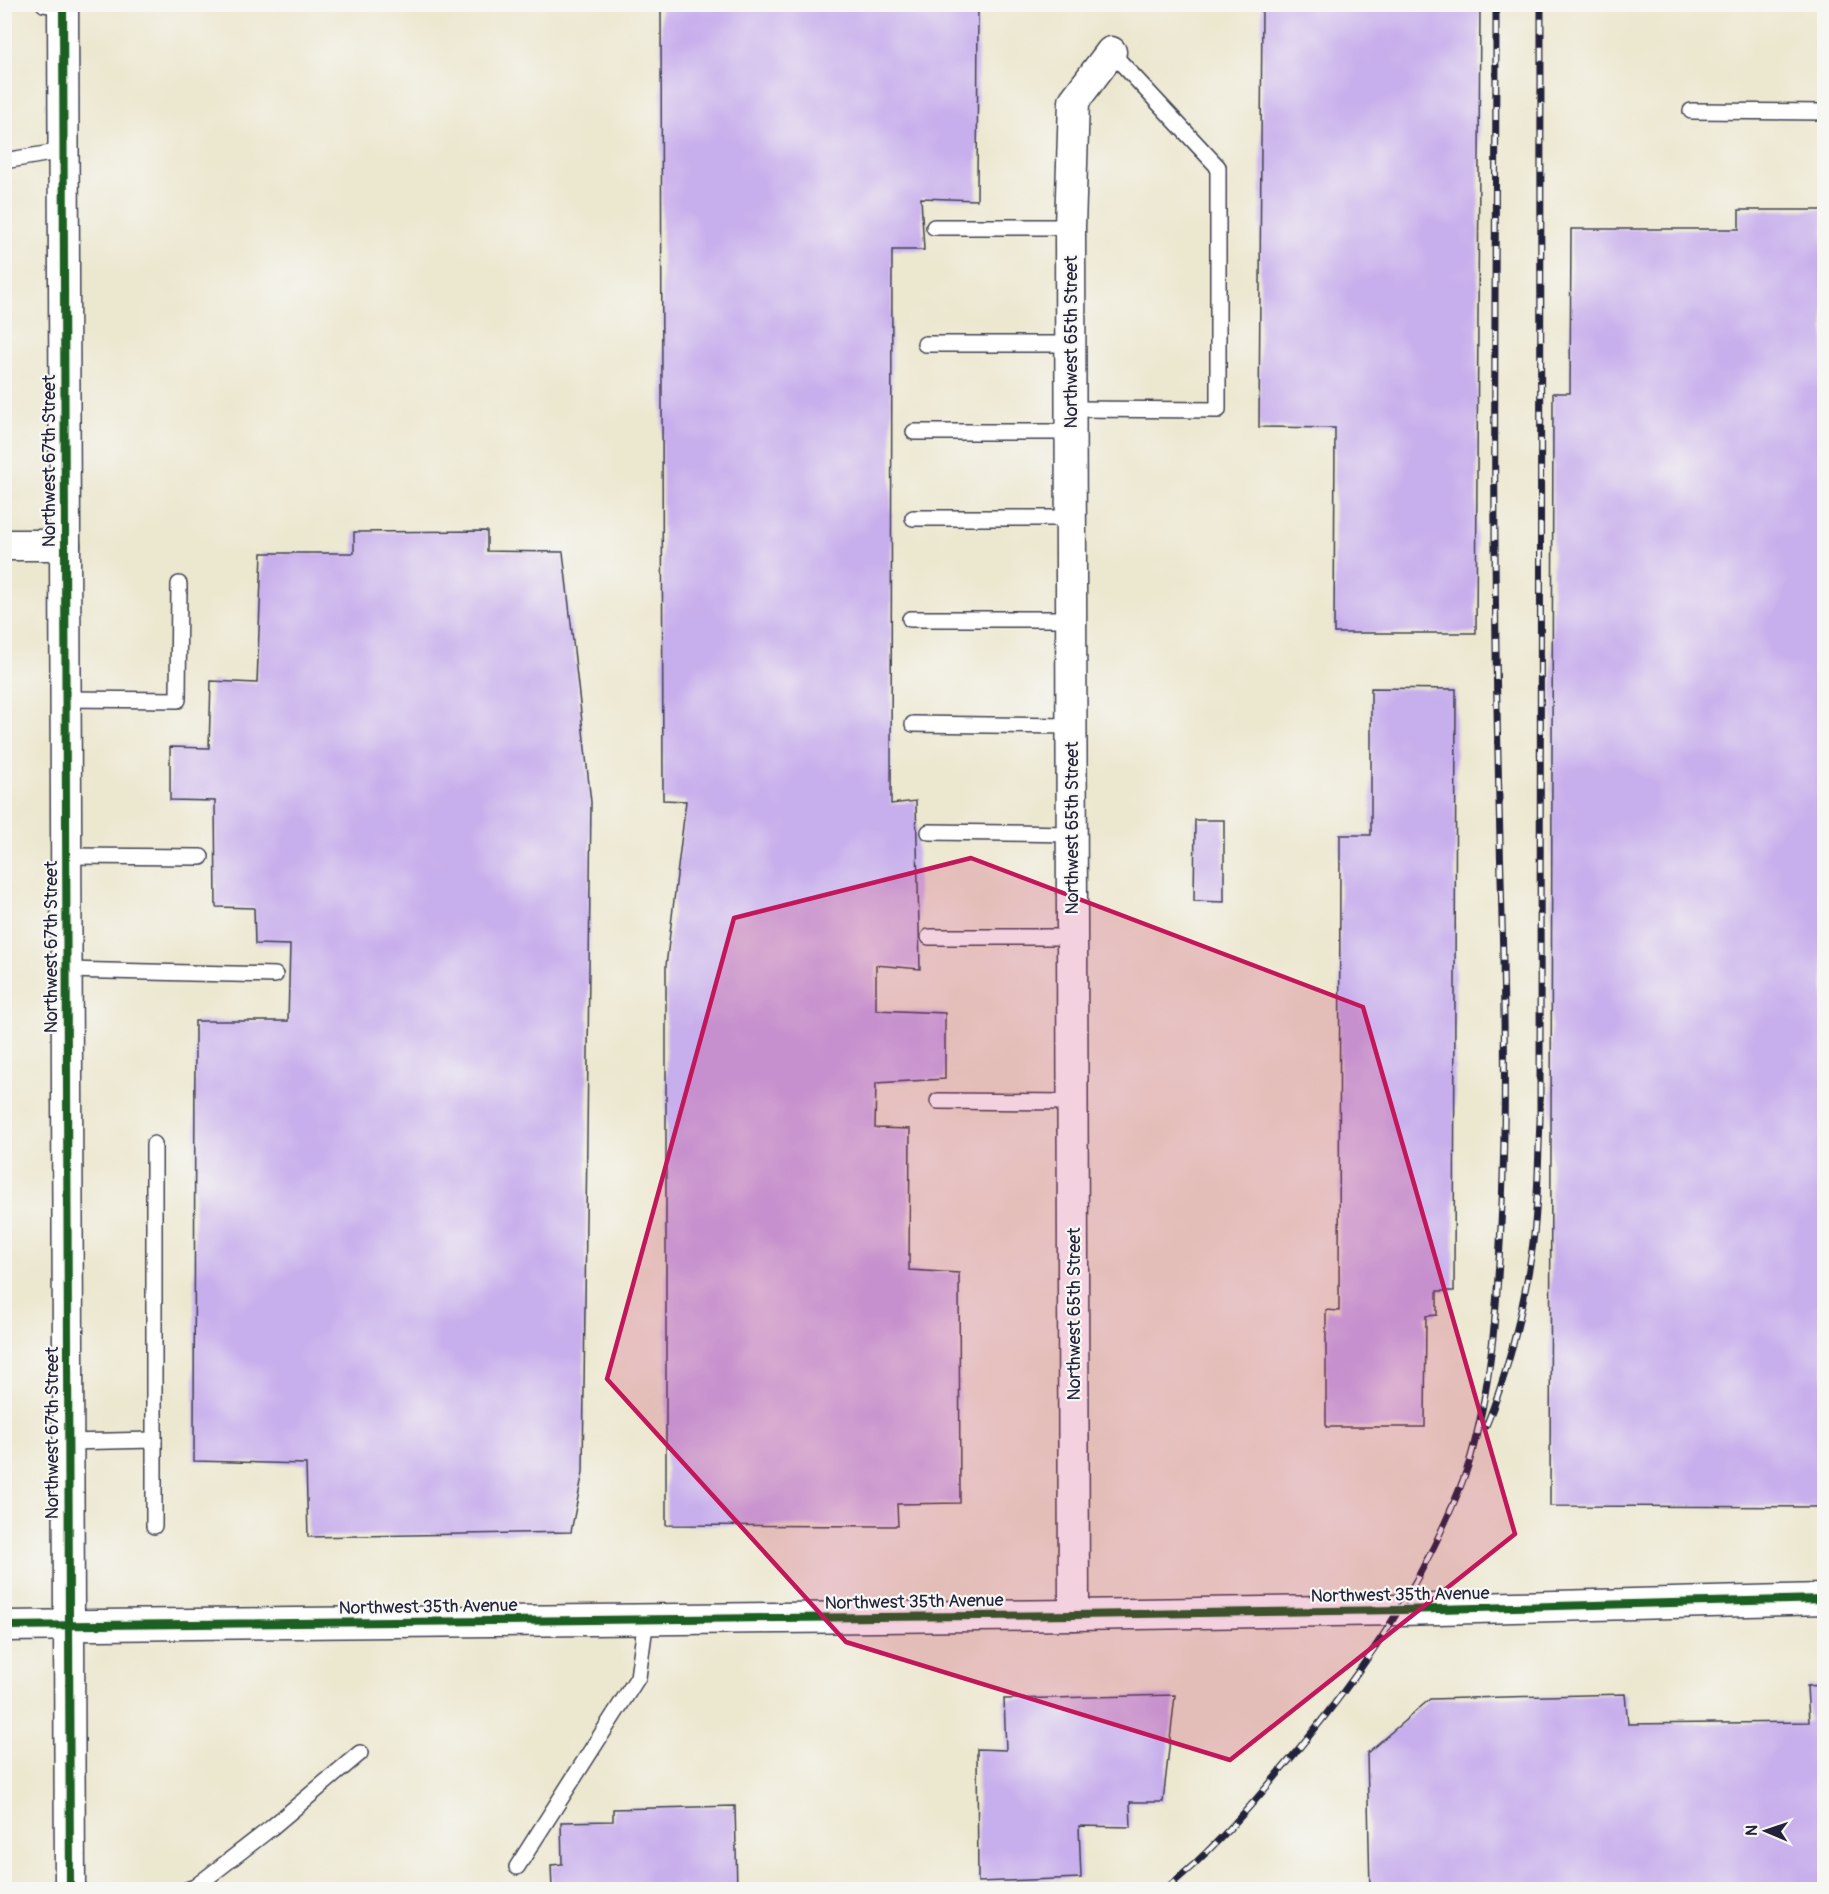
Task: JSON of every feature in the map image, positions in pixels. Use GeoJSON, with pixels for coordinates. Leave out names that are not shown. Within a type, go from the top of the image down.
{"type":"FeatureCollection","features":[{"type":"Feature","properties":{"kind":"street","name":"Northwest 67th Street"},"geometry":{"type":"LineString","coordinates":[[56,5],[63,151],[67,1627],[70,1890]]}},
{"type":"Feature","properties":{"kind":"street","name":"Northwest 65th Street"},"geometry":{"type":"LineString","coordinates":[[1074,1616],[1070,227],[1074,101],[1111,52]]}},
{"type":"Feature","properties":{"kind":"street"},"geometry":{"type":"LineString","coordinates":[[4,545],[65,545]]}},
{"type":"Feature","properties":{"kind":"street","name":"Northwest 35th Avenue"},"geometry":{"type":"LineString","coordinates":[[4,1626],[1074,1616],[1824,1599]]}},
{"type":"Feature","properties":{"kind":"lane"},"geometry":{"type":"LineString","coordinates":[[914,432],[1218,410],[1218,167],[1111,52]]}},
{"type":"Feature","properties":{"kind":"lane"},"geometry":{"type":"LineString","coordinates":[[1691,111],[1824,112]]}},
{"type":"Feature","properties":{"kind":"lane"},"geometry":{"type":"LineString","coordinates":[[4,161],[63,151]]}},
{"type":"Feature","properties":{"kind":"lane"},"geometry":{"type":"LineString","coordinates":[[934,227],[1070,227]]}},
{"type":"Feature","properties":{"kind":"lane"},"geometry":{"type":"LineString","coordinates":[[925,345],[1071,344]]}},
{"type":"Feature","properties":{"kind":"lane"},"geometry":{"type":"LineString","coordinates":[[913,518],[1071,518]]}},
{"type":"Feature","properties":{"kind":"lane"},"geometry":{"type":"LineString","coordinates":[[65,699],[178,700],[179,584]]}},
{"type":"Feature","properties":{"kind":"lane"},"geometry":{"type":"LineString","coordinates":[[910,619],[1072,619]]}},
{"type":"Feature","properties":{"kind":"lane"},"geometry":{"type":"LineString","coordinates":[[912,724],[1072,726]]}},
{"type":"Feature","properties":{"kind":"lane"},"geometry":{"type":"LineString","coordinates":[[929,832],[1072,834]]}},
{"type":"Feature","properties":{"kind":"lane"},"geometry":{"type":"LineString","coordinates":[[66,856],[201,857]]}},
{"type":"Feature","properties":{"kind":"lane"},"geometry":{"type":"LineString","coordinates":[[929,937],[1072,937]]}},
{"type":"Feature","properties":{"kind":"lane"},"geometry":{"type":"LineString","coordinates":[[66,970],[275,975]]}},
{"type":"Feature","properties":{"kind":"lane"},"geometry":{"type":"LineString","coordinates":[[938,1101],[1073,1102]]}},
{"type":"Feature","properties":{"kind":"lane"},"geometry":{"type":"LineString","coordinates":[[154,1144],[154,1526]]}},
{"type":"Feature","properties":{"kind":"lane"},"geometry":{"type":"LineString","coordinates":[[67,1442],[154,1440]]}},
{"type":"Feature","properties":{"kind":"lane"},"geometry":{"type":"LineString","coordinates":[[517,1867],[638,1677],[646,1619]]}},
{"type":"Feature","properties":{"kind":"lane"},"geometry":{"type":"LineString","coordinates":[[187,1890],[195,1887],[271,1828],[360,1753]]}},
{"type":"Feature","properties":{"kind":"highlighted area"},"geometry":{"type":"Polygon","coordinates":[[[971,858],[1363,1007],[1515,1534],[1230,1760],[846,1642],[607,1379],[734,918],[971,858]]]}},
{"type":"Feature","properties":{"kind":"building"},"geometry":{"type":"Polygon","coordinates":[[[661,4],[978,4],[977,200],[921,198],[924,250],[892,250],[891,804],[916,801],[920,969],[876,965],[876,1010],[945,1013],[945,1079],[876,1083],[875,1128],[910,1129],[909,1270],[959,1273],[960,1503],[897,1504],[898,1526],[666,1525],[666,966],[686,801],[663,800],[661,4]]]}},
{"type":"Feature","properties":{"kind":"building"},"geometry":{"type":"Polygon","coordinates":[[[1262,4],[1480,4],[1476,633],[1334,633],[1335,428],[1259,427],[1262,4]]]}},
{"type":"Feature","properties":{"kind":"building"},"geometry":{"type":"Polygon","coordinates":[[[1739,210],[1824,210],[1824,1507],[1550,1506],[1553,393],[1570,393],[1571,229],[1739,229],[1739,210]]]}},
{"type":"Feature","properties":{"kind":"building"},"geometry":{"type":"Polygon","coordinates":[[[487,531],[487,551],[563,552],[591,802],[583,1472],[571,1532],[308,1537],[306,1464],[194,1461],[195,1021],[288,1021],[290,945],[255,944],[254,908],[216,907],[215,801],[170,800],[170,747],[209,748],[211,681],[257,683],[262,553],[354,553],[354,532],[487,531]]]}},
{"type":"Feature","properties":{"kind":"building"},"geometry":{"type":"Polygon","coordinates":[[[1371,688],[1456,689],[1454,1291],[1437,1291],[1437,1315],[1426,1316],[1425,1427],[1326,1427],[1326,1310],[1339,1311],[1340,835],[1371,835],[1371,688]]]}},
{"type":"Feature","properties":{"kind":"building"},"geometry":{"type":"Polygon","coordinates":[[[1195,820],[1224,820],[1224,902],[1194,901],[1195,820]]]}},
{"type":"Feature","properties":{"kind":"building"},"geometry":{"type":"Polygon","coordinates":[[[1824,1685],[1824,1890],[1370,1890],[1367,1753],[1430,1699],[1625,1694],[1628,1724],[1809,1722],[1807,1686],[1824,1685]]]}},
{"type":"Feature","properties":{"kind":"building"},"geometry":{"type":"Polygon","coordinates":[[[1175,1695],[1163,1802],[1130,1802],[1131,1827],[1079,1826],[1081,1878],[978,1882],[977,1749],[1006,1750],[1004,1699],[1175,1695]]]}},
{"type":"Feature","properties":{"kind":"building"},"geometry":{"type":"Polygon","coordinates":[[[735,1806],[737,1890],[552,1890],[551,1865],[562,1864],[561,1822],[613,1821],[613,1809],[735,1806]]]}},
{"type":"Feature","properties":{"kind":"railway"},"geometry":{"type":"LineString","coordinates":[[1164,1890],[1209,1850],[1263,1791],[1321,1722],[1382,1637],[1418,1577],[1453,1505],[1469,1463],[1483,1404],[1498,1285],[1504,1108],[1504,990],[1495,567],[1496,4]]}},
{"type":"Feature","properties":{"kind":"railway"},"geometry":{"type":"LineString","coordinates":[[1486,1426],[1508,1364],[1531,1257],[1540,1120],[1541,4]]}},
{"type":"Feature","properties":{"kind":"cycle path"},"geometry":{"type":"LineString","coordinates":[[63,4],[70,1890]]}},
{"type":"Feature","properties":{"kind":"cycle path"},"geometry":{"type":"LineString","coordinates":[[4,1626],[1074,1615],[1400,1610],[1824,1599]]}}]}
